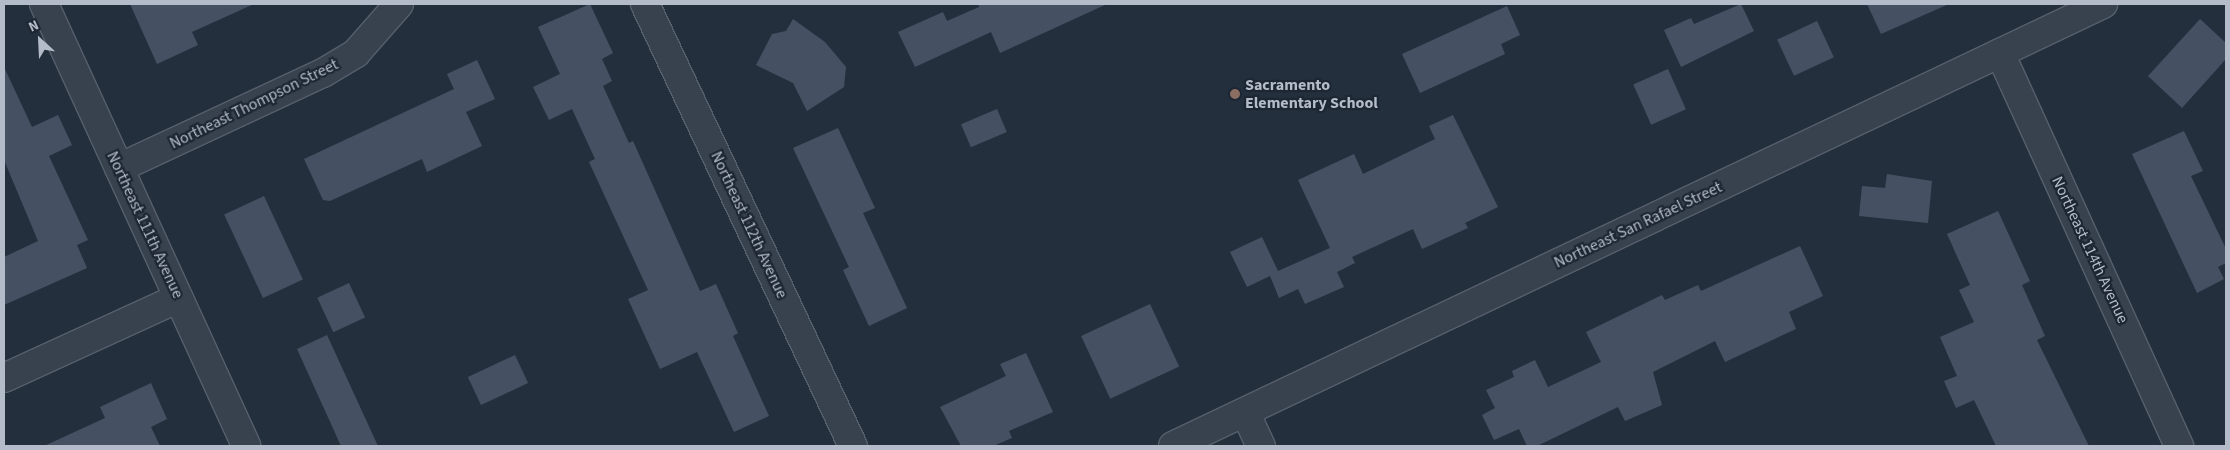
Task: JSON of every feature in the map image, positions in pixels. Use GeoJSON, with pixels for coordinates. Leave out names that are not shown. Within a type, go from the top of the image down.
{"type":"FeatureCollection","features":[{"type":"Feature","properties":{"kind":"street","name":"Northeast 111th Avenue"},"geometry":{"type":"LineString","coordinates":[[44,4],[246,446]]}},
{"type":"Feature","properties":{"kind":"street","name":"Northeast Thompson Street"},"geometry":{"type":"LineString","coordinates":[[119,168],[323,73],[356,53],[399,4]]}},
{"type":"Feature","properties":{"kind":"street","name":"Northeast 112th Avenue"},"geometry":{"type":"LineString","coordinates":[[645,4],[853,446]]}},
{"type":"Feature","properties":{"kind":"street","name":"Northeast San Rafael Street"},"geometry":{"type":"LineString","coordinates":[[1172,446],[2103,4]]}},
{"type":"Feature","properties":{"kind":"street","name":"Northeast 114th Avenue"},"geometry":{"type":"LineString","coordinates":[[2000,53],[2179,446]]}},
{"type":"Feature","properties":{"kind":"street"},"geometry":{"type":"LineString","coordinates":[[4,378],[179,298]]}},
{"type":"Feature","properties":{"kind":"street"},"geometry":{"type":"LineString","coordinates":[[1245,412],[1261,446]]}},
{"type":"Feature","properties":{"kind":"building"},"geometry":{"type":"Polygon","coordinates":[[[130,4],[254,4],[192,32],[198,45],[157,64],[130,4]]]}},
{"type":"Feature","properties":{"kind":"building"},"geometry":{"type":"Polygon","coordinates":[[[590,4],[613,53],[602,59],[612,81],[603,86],[629,143],[633,141],[700,291],[716,284],[738,333],[733,336],[769,416],[734,432],[697,352],[660,369],[628,299],[648,290],[589,162],[595,159],[572,109],[549,120],[533,87],[560,74],[538,27],[590,4]]]}},
{"type":"Feature","properties":{"kind":"building"},"geometry":{"type":"Polygon","coordinates":[[[978,4],[1107,4],[1000,53],[991,32],[915,67],[898,32],[943,12],[947,21],[979,7],[978,4]]]}},
{"type":"Feature","properties":{"kind":"building"},"geometry":{"type":"Polygon","coordinates":[[[1741,4],[1754,31],[1681,67],[1664,30],[1691,18],[1694,24],[1741,4]]]}},
{"type":"Feature","properties":{"kind":"building"},"geometry":{"type":"Polygon","coordinates":[[[1867,4],[1949,4],[1881,34],[1867,4]]]}},
{"type":"Feature","properties":{"kind":"building"},"geometry":{"type":"Polygon","coordinates":[[[1507,6],[1520,35],[1501,44],[1505,54],[1420,93],[1402,54],[1507,6]]]}},
{"type":"Feature","properties":{"kind":"building"},"geometry":{"type":"Polygon","coordinates":[[[793,19],[825,42],[846,67],[844,87],[807,111],[793,83],[756,65],[772,34],[786,31],[793,19]]]}},
{"type":"Feature","properties":{"kind":"building"},"geometry":{"type":"Polygon","coordinates":[[[2200,19],[2226,43],[2226,59],[2182,108],[2148,76],[2200,19]]]}},
{"type":"Feature","properties":{"kind":"building"},"geometry":{"type":"Polygon","coordinates":[[[1817,21],[1834,57],[1794,76],[1777,40],[1817,21]]]}},
{"type":"Feature","properties":{"kind":"building"},"geometry":{"type":"Polygon","coordinates":[[[477,60],[495,99],[466,112],[482,146],[427,172],[422,159],[330,201],[323,200],[304,159],[454,89],[447,74],[477,60]]]}},
{"type":"Feature","properties":{"kind":"building"},"geometry":{"type":"Polygon","coordinates":[[[4,67],[32,127],[58,115],[72,145],[49,156],[88,240],[77,245],[87,268],[4,305],[4,257],[38,241],[4,160],[4,67]]]}},
{"type":"Feature","properties":{"kind":"building"},"geometry":{"type":"Polygon","coordinates":[[[1668,69],[1686,109],[1651,125],[1633,84],[1668,69]]]}},
{"type":"Feature","properties":{"kind":"building"},"geometry":{"type":"Polygon","coordinates":[[[997,109],[1007,132],[971,147],[961,124],[997,109]]]}},
{"type":"Feature","properties":{"kind":"building"},"geometry":{"type":"Polygon","coordinates":[[[1453,115],[1498,207],[1465,223],[1468,228],[1422,249],[1413,229],[1352,257],[1355,263],[1337,272],[1344,287],[1305,304],[1298,289],[1279,298],[1270,276],[1247,287],[1230,252],[1262,237],[1278,271],[1330,248],[1298,180],[1354,154],[1363,174],[1435,139],[1429,126],[1453,115]]]}},
{"type":"Feature","properties":{"kind":"building"},"geometry":{"type":"Polygon","coordinates":[[[838,128],[875,208],[863,213],[907,308],[869,326],[843,270],[849,267],[793,148],[838,128]]]}},
{"type":"Feature","properties":{"kind":"building"},"geometry":{"type":"Polygon","coordinates":[[[2184,131],[2203,171],[2191,176],[2226,249],[2226,263],[2218,267],[2224,279],[2197,293],[2132,154],[2184,131]]]}},
{"type":"Feature","properties":{"kind":"building"},"geometry":{"type":"Polygon","coordinates":[[[1887,174],[1932,181],[1928,223],[1859,216],[1862,186],[1885,188],[1887,174]]]}},
{"type":"Feature","properties":{"kind":"building"},"geometry":{"type":"Polygon","coordinates":[[[264,196],[303,279],[263,298],[224,215],[264,196]]]}},
{"type":"Feature","properties":{"kind":"building"},"geometry":{"type":"Polygon","coordinates":[[[1998,211],[2030,281],[2022,285],[2045,336],[2037,340],[2089,446],[1996,446],[1974,400],[1956,408],[1944,381],[1957,376],[1940,337],[1974,322],[1959,290],[1970,285],[1947,234],[1998,211]]]}},
{"type":"Feature","properties":{"kind":"building"},"geometry":{"type":"Polygon","coordinates":[[[1800,246],[1823,296],[1789,312],[1796,329],[1725,362],[1715,341],[1653,372],[1662,405],[1625,421],[1618,407],[1537,446],[1527,446],[1519,429],[1494,440],[1482,415],[1495,408],[1486,390],[1514,377],[1512,371],[1535,360],[1548,387],[1601,362],[1586,332],[1662,295],[1665,300],[1698,285],[1701,291],[1800,246]]]}},
{"type":"Feature","properties":{"kind":"building"},"geometry":{"type":"Polygon","coordinates":[[[349,283],[365,317],[333,332],[317,298],[349,283]]]}},
{"type":"Feature","properties":{"kind":"building"},"geometry":{"type":"Polygon","coordinates":[[[1150,304],[1179,367],[1110,399],[1081,336],[1150,304]]]}},
{"type":"Feature","properties":{"kind":"building"},"geometry":{"type":"Polygon","coordinates":[[[327,335],[378,446],[341,446],[297,349],[327,335]]]}},
{"type":"Feature","properties":{"kind":"building"},"geometry":{"type":"Polygon","coordinates":[[[1026,353],[1053,412],[1009,431],[1012,438],[993,446],[961,446],[940,407],[1006,376],[1000,364],[1026,353]]]}},
{"type":"Feature","properties":{"kind":"building"},"geometry":{"type":"Polygon","coordinates":[[[515,355],[528,383],[481,405],[468,377],[515,355]]]}},
{"type":"Feature","properties":{"kind":"building"},"geometry":{"type":"Polygon","coordinates":[[[151,383],[167,419],[151,427],[160,446],[44,446],[105,418],[100,407],[151,383]]]}},
{"type":"Feature","properties":{"kind":"place","name":"Sacramento Elementary School"},"geometry":{"type":"Point","coordinates":[1235,94]}}]}
